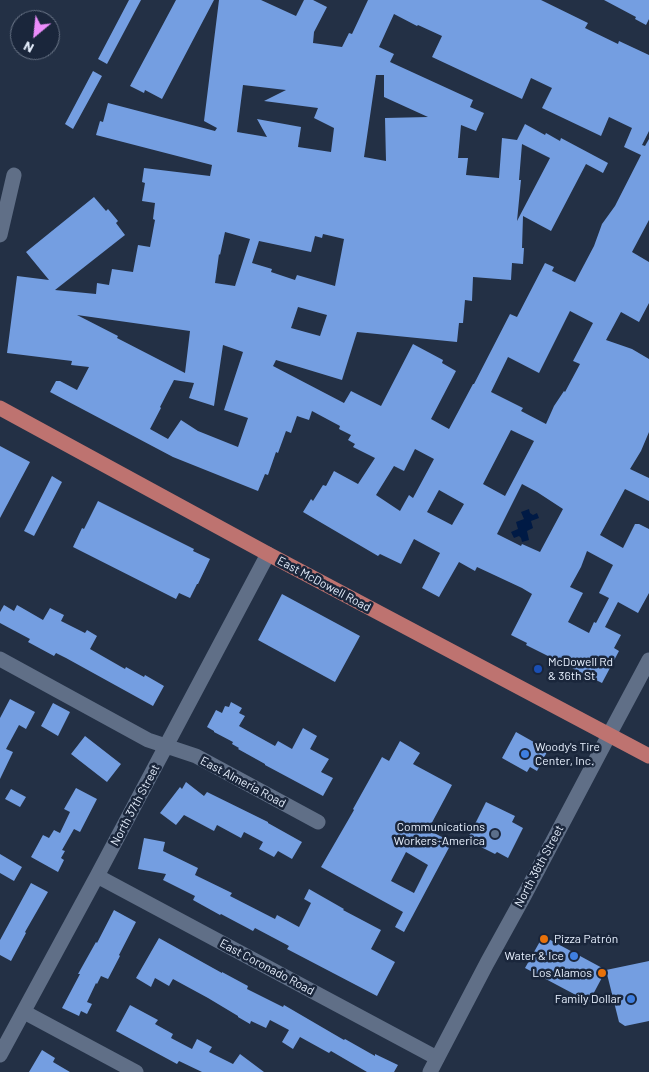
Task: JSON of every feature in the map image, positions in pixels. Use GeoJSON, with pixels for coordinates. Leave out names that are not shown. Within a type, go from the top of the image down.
{"type":"FeatureCollection","features":[{"type":"Feature","properties":{"kind":"main road","name":"East McDowell Road"},"geometry":{"type":"LineString","coordinates":[[0,408],[268,554],[649,756]]}},
{"type":"Feature","properties":{"kind":"street"},"geometry":{"type":"LineString","coordinates":[[0,235],[14,175]]}},
{"type":"Feature","properties":{"kind":"street","name":"North 37th Street"},"geometry":{"type":"LineString","coordinates":[[0,1055],[268,554]]}},
{"type":"Feature","properties":{"kind":"street"},"geometry":{"type":"LineString","coordinates":[[0,659],[148,740],[166,746]]}},
{"type":"Feature","properties":{"kind":"street","name":"North 36th Street"},"geometry":{"type":"LineString","coordinates":[[430,1072],[486,963],[524,896],[649,660]]}},
{"type":"Feature","properties":{"kind":"street","name":"East Almeria Road"},"geometry":{"type":"LineString","coordinates":[[166,746],[196,756],[318,822]]}},
{"type":"Feature","properties":{"kind":"street","name":"East Coronado Road"},"geometry":{"type":"LineString","coordinates":[[97,876],[437,1058]]}},
{"type":"Feature","properties":{"kind":"street"},"geometry":{"type":"LineString","coordinates":[[24,1012],[136,1072]]}},
{"type":"Feature","properties":{"kind":"water"},"geometry":{"type":"Polygon","coordinates":[[[529,509],[533,515],[537,513],[539,518],[531,521],[533,528],[527,531],[529,540],[522,542],[519,536],[514,538],[511,532],[518,529],[516,522],[524,519],[521,512],[529,509]]]}},
{"type":"Feature","properties":{"kind":"building"},"geometry":{"type":"Polygon","coordinates":[[[129,0],[141,0],[107,64],[98,59],[129,0]]]}},
{"type":"Feature","properties":{"kind":"building"},"geometry":{"type":"Polygon","coordinates":[[[176,0],[214,0],[162,99],[145,90],[144,93],[130,86],[176,0]]]}},
{"type":"Feature","properties":{"kind":"building"},"geometry":{"type":"Polygon","coordinates":[[[219,0],[261,0],[296,16],[304,0],[313,0],[327,7],[314,32],[313,43],[342,47],[349,33],[352,34],[368,0],[541,0],[588,23],[585,28],[618,44],[619,41],[649,55],[649,131],[642,145],[645,146],[649,139],[649,220],[632,252],[649,262],[649,303],[639,322],[621,312],[606,340],[632,349],[649,359],[649,432],[641,451],[630,469],[649,478],[649,501],[625,489],[600,535],[623,548],[635,524],[649,529],[649,593],[638,613],[618,602],[605,627],[621,635],[614,648],[619,651],[602,683],[526,645],[527,643],[511,635],[532,594],[522,588],[477,567],[475,571],[459,562],[439,597],[422,588],[440,553],[414,539],[401,564],[380,554],[378,556],[303,512],[323,485],[326,486],[334,471],[358,484],[375,458],[353,447],[355,444],[348,440],[351,435],[339,429],[340,426],[312,411],[309,420],[297,416],[291,433],[286,431],[268,475],[265,474],[258,491],[173,457],[50,392],[56,381],[60,381],[77,390],[89,367],[71,365],[72,361],[7,353],[17,276],[49,280],[26,252],[94,197],[118,221],[116,223],[125,235],[55,290],[96,294],[97,283],[109,285],[112,269],[133,272],[138,245],[150,247],[155,220],[153,219],[155,203],[142,201],[145,183],[142,182],[144,168],[210,176],[212,165],[96,135],[100,121],[103,122],[108,103],[215,131],[217,128],[204,121],[219,0]],[[394,14],[379,47],[394,54],[390,62],[473,100],[470,107],[484,113],[476,131],[461,125],[458,158],[468,158],[466,175],[499,178],[502,138],[517,140],[525,124],[560,141],[561,138],[608,163],[603,173],[586,164],[551,231],[523,216],[523,264],[512,263],[511,280],[473,277],[472,301],[465,300],[463,323],[459,323],[457,342],[357,332],[342,380],[276,360],[273,366],[344,403],[351,391],[381,406],[413,344],[443,360],[442,363],[456,371],[431,419],[449,429],[510,314],[517,317],[545,263],[554,267],[552,271],[575,282],[594,246],[602,224],[615,206],[641,155],[624,147],[632,128],[609,117],[601,136],[542,108],[552,88],[531,78],[522,99],[432,57],[442,36],[394,14]],[[376,75],[364,157],[386,161],[385,118],[428,117],[384,97],[384,75],[376,75]],[[243,85],[237,132],[267,137],[257,119],[301,127],[298,147],[331,152],[334,128],[314,118],[318,108],[264,101],[286,90],[243,85]],[[522,144],[519,180],[521,180],[517,221],[550,158],[522,144]],[[225,232],[219,254],[215,283],[235,286],[250,239],[225,232]],[[323,234],[322,238],[315,236],[311,252],[259,241],[252,263],[272,269],[271,272],[295,280],[297,275],[335,286],[344,239],[323,234]],[[298,307],[291,328],[320,336],[327,315],[298,307]],[[570,311],[539,373],[508,357],[491,392],[523,408],[521,411],[546,424],[554,406],[565,392],[580,364],[573,361],[593,323],[570,311]],[[77,315],[118,336],[117,338],[185,373],[190,331],[77,315]],[[223,345],[214,406],[189,398],[194,383],[174,380],[150,429],[168,439],[181,420],[198,431],[238,447],[248,418],[224,410],[243,352],[223,345]],[[511,430],[483,484],[505,496],[534,441],[511,430]],[[415,449],[404,471],[394,466],[376,495],[400,511],[409,495],[413,498],[434,459],[415,449]],[[522,484],[497,534],[521,546],[522,544],[540,552],[563,509],[522,484]],[[439,490],[427,512],[452,525],[464,504],[439,490]],[[587,551],[570,587],[583,593],[568,622],[589,633],[609,598],[599,593],[613,565],[587,551]]]}},
{"type":"Feature","properties":{"kind":"building"},"geometry":{"type":"Polygon","coordinates":[[[604,0],[649,0],[649,19],[646,25],[635,19],[636,17],[604,0]]]}},
{"type":"Feature","properties":{"kind":"building"},"geometry":{"type":"Polygon","coordinates":[[[93,71],[102,76],[73,129],[65,124],[93,71]]]}},
{"type":"Feature","properties":{"kind":"building"},"geometry":{"type":"Polygon","coordinates":[[[0,446],[30,462],[0,518],[0,446]]]}},
{"type":"Feature","properties":{"kind":"building"},"geometry":{"type":"Polygon","coordinates":[[[52,476],[62,482],[34,536],[24,531],[52,476]]]}},
{"type":"Feature","properties":{"kind":"building"},"geometry":{"type":"Polygon","coordinates":[[[98,501],[194,549],[193,551],[210,559],[190,598],[179,593],[176,599],[73,547],[98,501]]]}},
{"type":"Feature","properties":{"kind":"building"},"geometry":{"type":"Polygon","coordinates":[[[282,594],[360,636],[335,682],[258,640],[282,594]]]}},
{"type":"Feature","properties":{"kind":"building"},"geometry":{"type":"Polygon","coordinates":[[[4,605],[14,611],[17,605],[43,620],[50,608],[64,615],[61,621],[85,633],[87,630],[97,636],[90,649],[125,669],[126,667],[144,677],[145,675],[164,686],[153,706],[66,658],[56,653],[54,656],[28,642],[30,639],[0,623],[0,612],[4,605]]]}},
{"type":"Feature","properties":{"kind":"building"},"geometry":{"type":"Polygon","coordinates":[[[10,699],[35,712],[26,729],[19,725],[6,749],[13,752],[0,779],[0,718],[10,699]]]}},
{"type":"Feature","properties":{"kind":"building"},"geometry":{"type":"Polygon","coordinates":[[[231,702],[242,708],[239,713],[245,716],[239,726],[275,746],[278,741],[292,749],[303,728],[317,736],[310,749],[329,759],[321,772],[333,778],[323,796],[238,749],[232,744],[233,742],[207,727],[216,710],[222,713],[225,706],[229,707],[231,702]]]}},
{"type":"Feature","properties":{"kind":"building"},"geometry":{"type":"Polygon","coordinates":[[[53,703],[70,712],[58,736],[41,726],[53,703]]]}},
{"type":"Feature","properties":{"kind":"building","name":"Woody's Tire Center, Inc."},"geometry":{"type":"Polygon","coordinates":[[[516,732],[548,750],[537,771],[530,767],[527,772],[502,758],[516,732]]]}},
{"type":"Feature","properties":{"kind":"building"},"geometry":{"type":"Polygon","coordinates":[[[85,736],[121,764],[107,782],[71,754],[85,736]]]}},
{"type":"Feature","properties":{"kind":"building"},"geometry":{"type":"Polygon","coordinates":[[[400,741],[420,753],[413,764],[452,785],[428,830],[452,842],[404,932],[395,927],[403,912],[321,867],[382,757],[389,761],[400,741]],[[406,852],[391,881],[414,893],[428,865],[406,852]]]}},
{"type":"Feature","properties":{"kind":"building"},"geometry":{"type":"Polygon","coordinates":[[[186,782],[204,796],[207,792],[268,822],[302,842],[292,859],[278,851],[274,857],[259,849],[263,842],[244,832],[241,838],[217,825],[214,831],[184,815],[176,825],[160,813],[186,782]]]}},
{"type":"Feature","properties":{"kind":"building"},"geometry":{"type":"Polygon","coordinates":[[[76,788],[97,799],[80,832],[74,829],[62,850],[65,851],[61,858],[64,860],[58,872],[31,857],[43,835],[49,838],[54,830],[60,833],[70,812],[64,809],[76,788]]]}},
{"type":"Feature","properties":{"kind":"building"},"geometry":{"type":"Polygon","coordinates":[[[11,789],[26,797],[20,807],[5,799],[11,789]]]}},
{"type":"Feature","properties":{"kind":"building","name":"Communications Workers-America"},"geometry":{"type":"Polygon","coordinates":[[[486,802],[515,816],[512,822],[523,828],[508,858],[497,852],[495,854],[467,840],[486,802]]]}},
{"type":"Feature","properties":{"kind":"building"},"geometry":{"type":"Polygon","coordinates":[[[144,838],[165,842],[163,851],[198,868],[195,875],[232,893],[230,896],[275,919],[277,915],[299,927],[311,903],[304,899],[309,889],[381,930],[371,949],[395,962],[377,996],[287,949],[289,946],[255,928],[253,931],[193,900],[195,896],[163,880],[166,874],[138,869],[144,838]]]}},
{"type":"Feature","properties":{"kind":"building"},"geometry":{"type":"Polygon","coordinates":[[[0,854],[22,867],[14,881],[0,873],[0,854]]]}},
{"type":"Feature","properties":{"kind":"building"},"geometry":{"type":"Polygon","coordinates":[[[31,883],[48,892],[11,961],[0,955],[0,940],[31,883]]]}},
{"type":"Feature","properties":{"kind":"building"},"geometry":{"type":"Polygon","coordinates":[[[114,910],[136,922],[108,979],[101,976],[96,983],[87,1002],[92,1004],[87,1014],[81,1011],[79,1016],[62,1008],[80,974],[78,974],[114,910]]]}},
{"type":"Feature","properties":{"kind":"building"},"geometry":{"type":"Polygon","coordinates":[[[543,936],[606,970],[589,1002],[525,968],[543,936]]]}},
{"type":"Feature","properties":{"kind":"building"},"geometry":{"type":"Polygon","coordinates":[[[159,938],[248,986],[247,989],[283,1007],[284,1005],[344,1040],[398,1065],[394,1072],[367,1072],[331,1051],[329,1053],[300,1037],[293,1049],[282,1042],[289,1030],[270,1020],[266,1028],[251,1021],[250,1024],[173,979],[169,986],[155,978],[151,987],[136,978],[159,938]]]}},
{"type":"Feature","properties":{"kind":"building","name":"Family Dollar"},"geometry":{"type":"Polygon","coordinates":[[[649,961],[649,1021],[625,1026],[619,1022],[606,970],[649,961]]]}},
{"type":"Feature","properties":{"kind":"building"},"geometry":{"type":"Polygon","coordinates":[[[130,1005],[158,1020],[155,1024],[173,1034],[171,1038],[192,1049],[197,1039],[212,1047],[209,1052],[233,1064],[240,1054],[264,1072],[202,1072],[179,1061],[177,1064],[116,1031],[130,1005]]]}},
{"type":"Feature","properties":{"kind":"building"},"geometry":{"type":"Polygon","coordinates":[[[42,1050],[55,1058],[53,1062],[70,1072],[29,1072],[42,1050]]]}},
{"type":"Feature","properties":{"kind":"place","name":"McDowell Rd & 36th St"},"geometry":{"type":"Point","coordinates":[538,669]}},
{"type":"Feature","properties":{"kind":"place","name":"Woody's Tire Center, Inc."},"geometry":{"type":"Point","coordinates":[525,754]}},
{"type":"Feature","properties":{"kind":"place","name":"Communications Workers-America"},"geometry":{"type":"Point","coordinates":[495,834]}},
{"type":"Feature","properties":{"kind":"place","name":"Pizza Patrón"},"geometry":{"type":"Point","coordinates":[544,939]}},
{"type":"Feature","properties":{"kind":"place","name":"Water & Ice"},"geometry":{"type":"Point","coordinates":[574,956]}},
{"type":"Feature","properties":{"kind":"place","name":"Los Alamos"},"geometry":{"type":"Point","coordinates":[602,973]}},
{"type":"Feature","properties":{"kind":"place","name":"Family Dollar"},"geometry":{"type":"Point","coordinates":[631,999]}}]}
